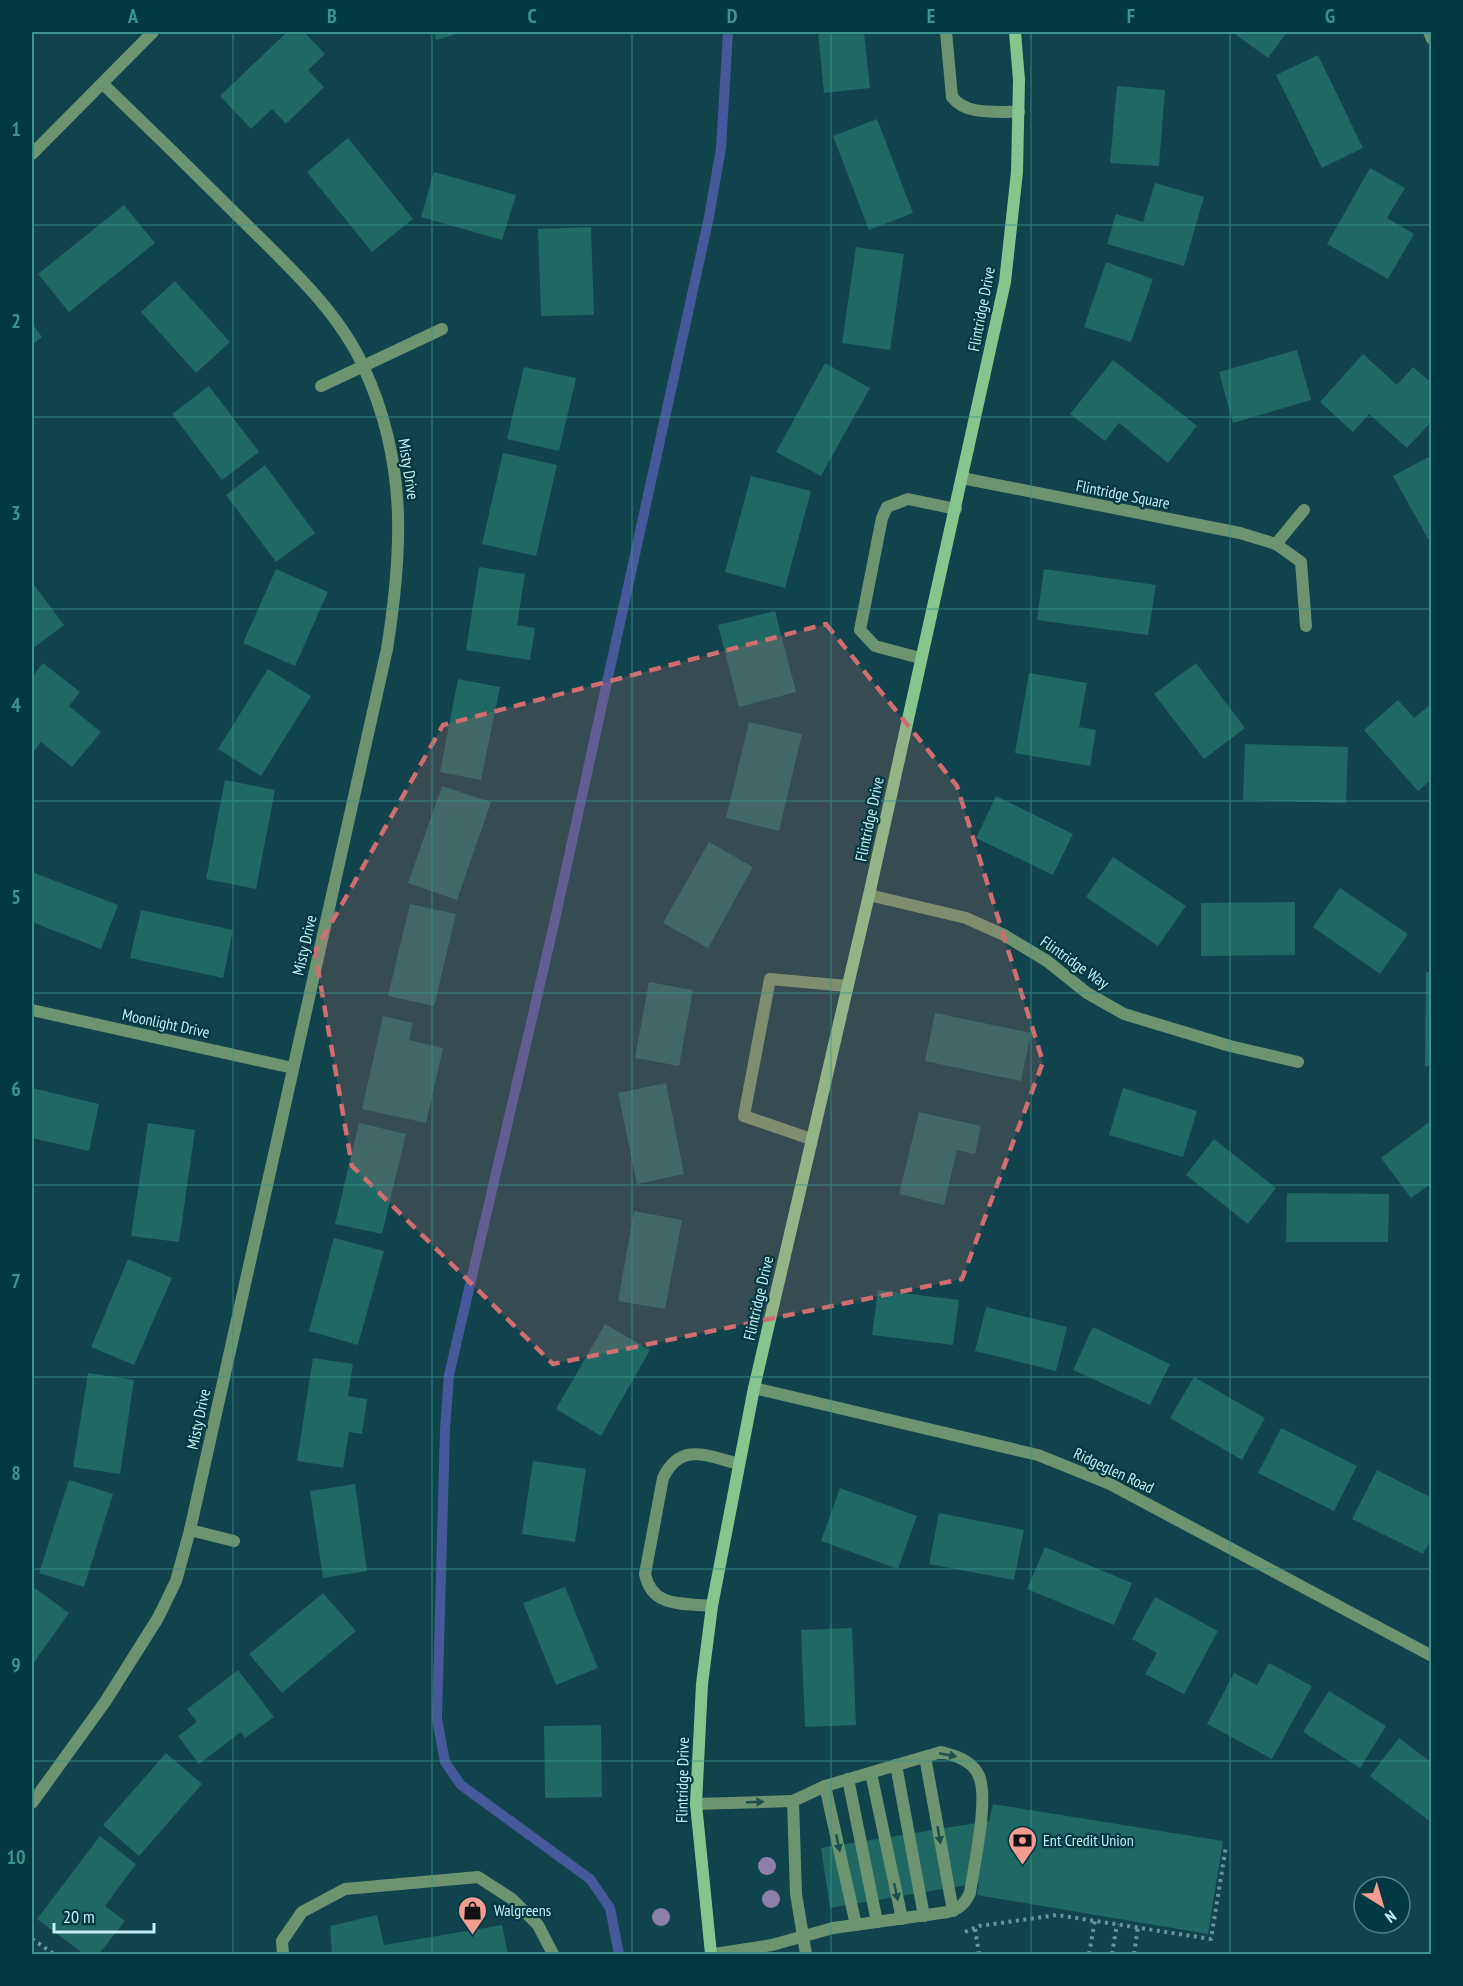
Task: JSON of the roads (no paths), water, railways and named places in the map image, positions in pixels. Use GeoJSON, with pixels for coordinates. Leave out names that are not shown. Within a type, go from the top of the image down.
{"type":"FeatureCollection","features":[{"type":"Feature","properties":{"kind":"street"},"geometry":{"type":"LineString","coordinates":[[32,154],[104,84],[153,32]]}},
{"type":"Feature","properties":{"kind":"street"},"geometry":{"type":"LineString","coordinates":[[946,32],[952,97],[958,105],[972,110],[1019,112]]}},
{"type":"Feature","properties":{"kind":"street","name":"Flintridge Drive"},"geometry":{"type":"LineString","coordinates":[[712,1954],[696,1804],[702,1684],[712,1606],[754,1388],[869,895],[1005,282],[1017,172],[1019,112],[1015,32]]}},
{"type":"Feature","properties":{"kind":"street"},"geometry":{"type":"LineString","coordinates":[[1428,32],[1431,39]]}},
{"type":"Feature","properties":{"kind":"street","name":"Misty Drive"},"geometry":{"type":"LineString","coordinates":[[32,1803],[105,1702],[158,1618],[176,1581],[190,1530],[387,649],[397,588],[400,521],[394,465],[383,416],[364,366],[345,335],[317,298],[277,254],[104,84]]}},
{"type":"Feature","properties":{"kind":"street"},"geometry":{"type":"LineString","coordinates":[[321,386],[442,329]]}},
{"type":"Feature","properties":{"kind":"street","name":"Flintridge Square"},"geometry":{"type":"LineString","coordinates":[[962,478],[1240,533],[1276,544],[1301,562],[1306,626]]}},
{"type":"Feature","properties":{"kind":"street"},"geometry":{"type":"LineString","coordinates":[[920,658],[875,646],[860,630],[882,518],[887,507],[897,501],[908,499],[956,509]]}},
{"type":"Feature","properties":{"kind":"street"},"geometry":{"type":"LineString","coordinates":[[1276,544],[1304,510]]}},
{"type":"Feature","properties":{"kind":"street","name":"Flintridge Way"},"geometry":{"type":"LineString","coordinates":[[869,895],[966,918],[1004,935],[1047,961],[1087,993],[1124,1014],[1230,1046],[1298,1062]]}},
{"type":"Feature","properties":{"kind":"street"},"geometry":{"type":"LineString","coordinates":[[811,1139],[744,1116],[770,980],[847,986]]}},
{"type":"Feature","properties":{"kind":"street","name":"Moonlight Drive"},"geometry":{"type":"LineString","coordinates":[[32,1010],[293,1068]]}},
{"type":"Feature","properties":{"kind":"street","name":"Ridgeglen Road"},"geometry":{"type":"LineString","coordinates":[[754,1388],[1038,1455],[1075,1469],[1120,1489],[1431,1656]]}},
{"type":"Feature","properties":{"kind":"street"},"geometry":{"type":"LineString","coordinates":[[712,1606],[661,1600],[652,1594],[647,1584],[645,1574],[663,1478],[669,1465],[692,1452],[739,1464]]}},
{"type":"Feature","properties":{"kind":"street"},"geometry":{"type":"LineString","coordinates":[[190,1530],[234,1541]]}},
{"type":"Feature","properties":{"kind":"street"},"geometry":{"type":"LineString","coordinates":[[696,1804],[793,1801],[825,1786],[941,1752],[968,1762],[979,1773],[982,1786],[970,1893],[965,1902],[953,1911],[856,1925],[772,1945],[712,1954]]}},
{"type":"Feature","properties":{"kind":"street"},"geometry":{"type":"LineString","coordinates":[[925,1757],[953,1911]]}},
{"type":"Feature","properties":{"kind":"street"},"geometry":{"type":"LineString","coordinates":[[896,1765],[924,1916]]}},
{"type":"Feature","properties":{"kind":"street"},"geometry":{"type":"LineString","coordinates":[[871,1773],[902,1918]]}},
{"type":"Feature","properties":{"kind":"street"},"geometry":{"type":"LineString","coordinates":[[848,1779],[877,1922]]}},
{"type":"Feature","properties":{"kind":"street"},"geometry":{"type":"LineString","coordinates":[[825,1786],[856,1925]]}},
{"type":"Feature","properties":{"kind":"street"},"geometry":{"type":"LineString","coordinates":[[793,1801],[796,1894],[806,1954]]}},
{"type":"Feature","properties":{"kind":"street"},"geometry":{"type":"LineString","coordinates":[[283,1954],[282,1941],[302,1912],[345,1889],[478,1877],[512,1899],[538,1925],[553,1954]]}},
{"type":"Feature","properties":{"kind":"waterway"},"geometry":{"type":"LineString","coordinates":[[619,1954],[610,1908],[590,1879],[461,1785],[445,1762],[437,1719],[445,1429],[449,1375],[554,924],[709,217],[721,148],[728,32]]}},
{"type":"Feature","properties":{"kind":"place","name":"Ent Credit Union"},"geometry":{"type":"Point","coordinates":[1022,1866]}},
{"type":"Feature","properties":{"kind":"place","name":"Walgreens"},"geometry":{"type":"Point","coordinates":[473,1936]}}]}
